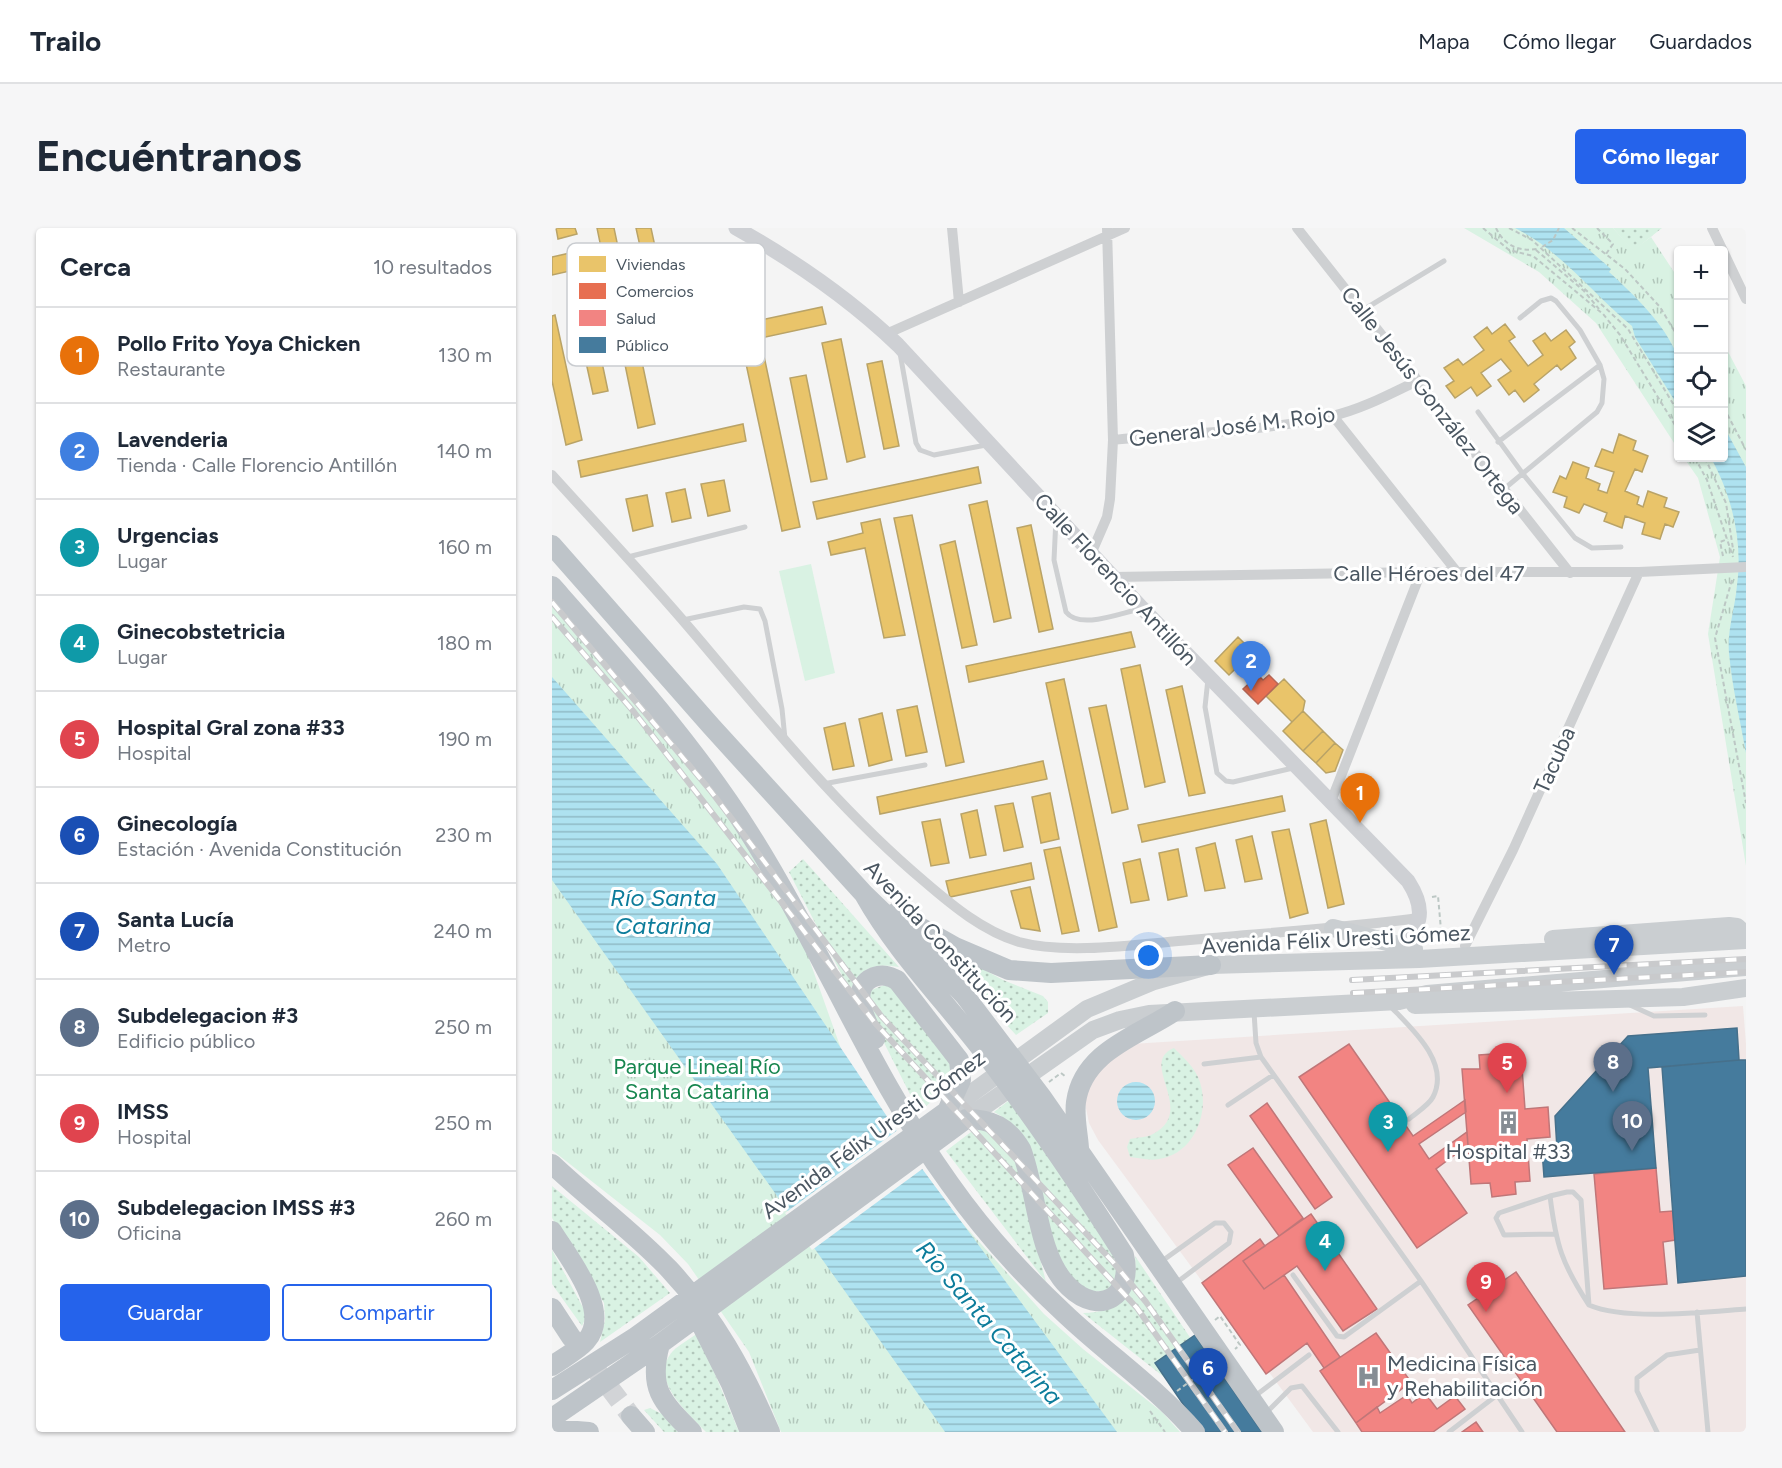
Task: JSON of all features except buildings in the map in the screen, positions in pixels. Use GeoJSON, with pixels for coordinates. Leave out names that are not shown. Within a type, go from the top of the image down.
{"type":"FeatureCollection","features":[{"type":"Feature","properties":{"kind":"highway","name":"Avenida Constitución"},"geometry":{"type":"LineString","coordinates":[[552,545],[704,718],[864,894],[925,953],[965,996],[1000,1040],[1079,1151],[1274,1432]]}},
{"type":"Feature","properties":{"kind":"highway"},"geometry":{"type":"LineString","coordinates":[[552,586],[683,741],[751,835],[895,1101],[951,1185],[1012,1261],[1065,1315],[1174,1409],[1196,1432]]}},
{"type":"Feature","properties":{"kind":"highway"},"geometry":{"type":"LineString","coordinates":[[864,894],[955,947],[1009,970],[1051,973],[1211,965]]}},
{"type":"Feature","properties":{"kind":"highway"},"geometry":{"type":"LineString","coordinates":[[864,894],[899,948],[984,1053],[1056,1149],[1124,1255],[1127,1268],[1126,1281],[1121,1291],[1108,1300],[1089,1299],[1078,1294],[1059,1277],[1047,1249],[1027,1162],[1016,1142],[998,1124],[966,1119]]}},
{"type":"Feature","properties":{"kind":"highway"},"geometry":{"type":"LineString","coordinates":[[895,1101],[886,1066],[865,1017],[860,994],[864,984],[871,978],[882,975],[897,980],[959,1060],[961,1080],[947,1111]]}},
{"type":"Feature","properties":{"kind":"highway"},"geometry":{"type":"LineString","coordinates":[[1079,1151],[1076,1104],[1087,1070],[1105,1053],[1175,1011]]}},
{"type":"Feature","properties":{"kind":"highway","name":"Avenida Félix Uresti Gómez"},"geometry":{"type":"LineString","coordinates":[[552,1390],[595,1364],[672,1310],[947,1111]]}},
{"type":"Feature","properties":{"kind":"highway","name":"Avenida Félix Uresti Gómez"},"geometry":{"type":"LineString","coordinates":[[552,1418],[660,1344],[966,1119]]}},
{"type":"Feature","properties":{"kind":"highway"},"geometry":{"type":"LineString","coordinates":[[552,1164],[669,1269],[712,1322],[737,1359],[770,1432]]}},
{"type":"Feature","properties":{"kind":"highway"},"geometry":{"type":"LineString","coordinates":[[552,1231],[589,1293],[595,1322],[587,1340],[552,1366]]}},
{"type":"Feature","properties":{"kind":"highway"},"geometry":{"type":"LineString","coordinates":[[669,1269],[719,1357],[750,1432]]}},
{"type":"Feature","properties":{"kind":"highway"},"geometry":{"type":"LineString","coordinates":[[552,1308],[571,1337]]}},
{"type":"Feature","properties":{"kind":"highway"},"geometry":{"type":"LineString","coordinates":[[660,1344],[654,1366],[658,1391],[668,1407],[692,1432]]}},
{"type":"Feature","properties":{"kind":"highway"},"geometry":{"type":"LineString","coordinates":[[631,1416],[645,1432]]}},
{"type":"Feature","properties":{"kind":"highway"},"geometry":{"type":"LineString","coordinates":[[552,1429],[589,1432]]}},
{"type":"Feature","properties":{"kind":"main road"},"geometry":{"type":"LineString","coordinates":[[1333,928],[1411,951],[1729,926],[1737,927],[1746,935]]}},
{"type":"Feature","properties":{"kind":"main road","name":"Avenida Félix Uresti Gómez"},"geometry":{"type":"LineString","coordinates":[[947,1111],[1087,1009],[1116,995],[1211,965],[1382,960],[1411,951],[1746,940]]}},
{"type":"Feature","properties":{"kind":"main road","name":"Avenida Félix Uresti Gómez"},"geometry":{"type":"LineString","coordinates":[[966,1119],[1093,1030],[1120,1020],[1175,1011],[1392,1001],[1426,994],[1746,967]]}},
{"type":"Feature","properties":{"kind":"main road"},"geometry":{"type":"LineString","coordinates":[[1392,1001],[1422,1006],[1621,999],[1707,995],[1746,988]]}},
{"type":"Feature","properties":{"kind":"street","name":"Calle Florencio Antillón"},"geometry":{"type":"LineString","coordinates":[[736,228],[759,243]]}},
{"type":"Feature","properties":{"kind":"street"},"geometry":{"type":"LineString","coordinates":[[952,228],[959,302]]}},
{"type":"Feature","properties":{"kind":"street"},"geometry":{"type":"LineString","coordinates":[[886,334],[1107,232],[1125,228]]}},
{"type":"Feature","properties":{"kind":"street","name":"Calle Jesús González Ortega"},"geometry":{"type":"LineString","coordinates":[[1297,228],[1570,573]]}},
{"type":"Feature","properties":{"kind":"street"},"geometry":{"type":"LineString","coordinates":[[1712,228],[1746,299]]}},
{"type":"Feature","properties":{"kind":"street"},"geometry":{"type":"LineString","coordinates":[[1091,554],[1107,517],[1113,440],[1107,232]]}},
{"type":"Feature","properties":{"kind":"street","name":"Calle Florencio Antillón"},"geometry":{"type":"LineString","coordinates":[[765,247],[805,273],[898,345],[1142,608],[1330,804],[1408,881],[1416,894],[1419,918]]}},
{"type":"Feature","properties":{"kind":"street","name":"General José M. Rojo"},"geometry":{"type":"LineString","coordinates":[[1113,440],[1296,423],[1333,416],[1374,402],[1417,381]]}},
{"type":"Feature","properties":{"kind":"street"},"geometry":{"type":"LineString","coordinates":[[1333,416],[1457,572]]}},
{"type":"Feature","properties":{"kind":"street"},"geometry":{"type":"LineString","coordinates":[[552,476],[683,620],[821,784],[884,848],[954,907],[987,928],[1020,942],[1117,946],[1333,928],[1419,918],[1411,951]]}},
{"type":"Feature","properties":{"kind":"street","name":"Calle Héroes del 47"},"geometry":{"type":"LineString","coordinates":[[1113,577],[1421,572],[1639,572],[1746,567]]}},
{"type":"Feature","properties":{"kind":"street"},"geometry":{"type":"LineString","coordinates":[[1330,804],[1421,572]]}},
{"type":"Feature","properties":{"kind":"street","name":"Tacuba"},"geometry":{"type":"LineString","coordinates":[[1465,946],[1514,850],[1639,572]]}},
{"type":"Feature","properties":{"kind":"lane"},"geometry":{"type":"LineString","coordinates":[[1363,310],[1444,261]]}},
{"type":"Feature","properties":{"kind":"lane"},"geometry":{"type":"LineString","coordinates":[[1503,490],[1597,412],[1605,392],[1600,365],[1581,330],[1556,301],[1546,298],[1520,318]]}},
{"type":"Feature","properties":{"kind":"lane"},"geometry":{"type":"LineString","coordinates":[[898,345],[916,443],[920,450],[934,455],[991,444]]}},
{"type":"Feature","properties":{"kind":"lane"},"geometry":{"type":"LineString","coordinates":[[1498,442],[1600,365]]}},
{"type":"Feature","properties":{"kind":"lane"},"geometry":{"type":"LineString","coordinates":[[1478,412],[1522,474],[1582,544],[1599,548],[1621,547]]}},
{"type":"Feature","properties":{"kind":"lane"},"geometry":{"type":"LineString","coordinates":[[1056,517],[1054,560],[1066,612],[1070,617],[1083,621],[1142,608]]}},
{"type":"Feature","properties":{"kind":"lane"},"geometry":{"type":"LineString","coordinates":[[627,557],[745,527]]}},
{"type":"Feature","properties":{"kind":"lane"},"geometry":{"type":"LineString","coordinates":[[683,620],[744,607],[760,609],[765,621],[782,709],[785,740]]}},
{"type":"Feature","properties":{"kind":"lane"},"geometry":{"type":"LineString","coordinates":[[1208,677],[1205,707],[1217,773],[1221,778],[1233,782],[1295,767]]}},
{"type":"Feature","properties":{"kind":"lane"},"geometry":{"type":"LineString","coordinates":[[821,784],[925,765]]}},
{"type":"Feature","properties":{"kind":"lane"},"geometry":{"type":"LineString","coordinates":[[1621,999],[1642,1012],[1654,1016],[1705,1015]]}},
{"type":"Feature","properties":{"kind":"lane"},"geometry":{"type":"LineString","coordinates":[[1392,1001],[1425,1044],[1434,1062],[1437,1080],[1433,1098],[1409,1119]]}},
{"type":"Feature","properties":{"kind":"lane"},"geometry":{"type":"LineString","coordinates":[[1254,1009],[1256,1043],[1261,1057],[1421,1281],[1522,1432]]}},
{"type":"Feature","properties":{"kind":"lane"},"geometry":{"type":"LineString","coordinates":[[1204,1064],[1261,1057]]}},
{"type":"Feature","properties":{"kind":"lane"},"geometry":{"type":"LineString","coordinates":[[1228,1105],[1274,1075]]}},
{"type":"Feature","properties":{"kind":"lane"},"geometry":{"type":"LineString","coordinates":[[1555,1234],[1504,1235],[1496,1218],[1499,1213],[1550,1196],[1573,1192],[1581,1200],[1589,1305]]}},
{"type":"Feature","properties":{"kind":"lane"},"geometry":{"type":"LineString","coordinates":[[1550,1196],[1555,1234],[1562,1260],[1589,1305],[1613,1312],[1697,1312],[1746,1309]]}},
{"type":"Feature","properties":{"kind":"lane"},"geometry":{"type":"LineString","coordinates":[[1157,1264],[1215,1223],[1224,1223],[1231,1232],[1229,1242],[1172,1286]]}},
{"type":"Feature","properties":{"kind":"lane"},"geometry":{"type":"LineString","coordinates":[[1293,1275],[1337,1336],[1344,1337],[1421,1281]]}},
{"type":"Feature","properties":{"kind":"lane"},"geometry":{"type":"LineString","coordinates":[[1697,1312],[1708,1432]]}},
{"type":"Feature","properties":{"kind":"lane"},"geometry":{"type":"LineString","coordinates":[[1658,1432],[1637,1391],[1637,1378],[1667,1355],[1700,1350]]}},
{"type":"Feature","properties":{"kind":"lane"},"geometry":{"type":"LineString","coordinates":[[1252,1398],[1309,1355]]}},
{"type":"Feature","properties":{"kind":"lane"},"geometry":{"type":"LineString","coordinates":[[1263,1415],[1291,1388],[1302,1386],[1338,1432]]}},
{"type":"Feature","properties":{"kind":"lane"},"geometry":{"type":"LineString","coordinates":[[1449,1432],[1497,1395]]}},
{"type":"Feature","properties":{"kind":"path"},"geometry":{"type":"LineString","coordinates":[[1483,228],[1509,250],[1533,256],[1603,314]]}},
{"type":"Feature","properties":{"kind":"path"},"geometry":{"type":"LineString","coordinates":[[1509,228],[1532,240],[1628,329],[1676,408]]}},
{"type":"Feature","properties":{"kind":"path"},"geometry":{"type":"LineString","coordinates":[[1495,229],[1508,245],[1527,251],[1536,250],[1553,240],[1559,228]]}},
{"type":"Feature","properties":{"kind":"path"},"geometry":{"type":"LineString","coordinates":[[1572,228],[1625,269],[1660,307],[1674,330]]}},
{"type":"Feature","properties":{"kind":"path"},"geometry":{"type":"LineString","coordinates":[[1597,228],[1613,244],[1606,254]]}},
{"type":"Feature","properties":{"kind":"path"},"geometry":{"type":"LineString","coordinates":[[1536,250],[1584,291],[1620,335],[1674,423]]}},
{"type":"Feature","properties":{"kind":"path"},"geometry":{"type":"LineString","coordinates":[[1620,335],[1628,329]]}},
{"type":"Feature","properties":{"kind":"path"},"geometry":{"type":"LineString","coordinates":[[1728,416],[1746,450]]}},
{"type":"Feature","properties":{"kind":"path"},"geometry":{"type":"LineString","coordinates":[[1697,462],[1707,480],[1733,552]]}},
{"type":"Feature","properties":{"kind":"path"},"geometry":{"type":"LineString","coordinates":[[1707,462],[1726,504],[1733,552],[1727,568],[1716,638],[1746,803]]}},
{"type":"Feature","properties":{"kind":"path"},"geometry":{"type":"LineString","coordinates":[[1727,568],[1720,542],[1728,538]]}},
{"type":"Feature","properties":{"kind":"path"},"geometry":{"type":"LineString","coordinates":[[1061,1073],[1069,1080]]}},
{"type":"Feature","properties":{"kind":"path"},"geometry":{"type":"LineString","coordinates":[[1220,1316],[1240,1345],[1231,1352]]}},
{"type":"Feature","properties":{"kind":"path"},"geometry":{"type":"LineString","coordinates":[[1177,1391],[1213,1365]]}},
{"type":"Feature","properties":{"kind":"path"},"geometry":{"type":"LineString","coordinates":[[1158,1405],[1149,1412],[1165,1432]]}},
{"type":"Feature","properties":{"kind":"shaded area"},"geometry":{"type":"Polygon","coordinates":[[[1743,1006],[1746,1044],[1746,1432],[1313,1432],[1098,1140],[1089,1123],[1085,1103],[1088,1083],[1098,1065],[1131,1044],[1743,1006]]]}},
{"type":"Feature","properties":{"kind":"green space"},"geometry":{"type":"Polygon","coordinates":[[[1464,228],[1613,228],[1633,250],[1651,237],[1674,272],[1674,443],[1596,323],[1539,272],[1464,228]]]}},
{"type":"Feature","properties":{"kind":"green space"},"geometry":{"type":"Polygon","coordinates":[[[1613,228],[1662,228],[1633,251],[1613,228]]]}},
{"type":"Feature","properties":{"kind":"green space"},"geometry":{"type":"Polygon","coordinates":[[[1728,352],[1746,386],[1746,866],[1708,634],[1720,557],[1698,478],[1687,462],[1728,462],[1728,352]]]}},
{"type":"Feature","properties":{"kind":"green space"},"geometry":{"type":"Polygon","coordinates":[[[811,564],[835,673],[805,681],[779,571],[811,564]]]}},
{"type":"Feature","properties":{"kind":"green space","name":"Parque Lineal Río Santa Catarina"},"geometry":{"type":"Polygon","coordinates":[[[552,597],[629,686],[711,790],[797,925],[851,1077],[946,1205],[1044,1314],[1083,1349],[1162,1412],[1180,1432],[781,1432],[749,1352],[688,1264],[660,1235],[552,1150],[552,597]]]}},
{"type":"Feature","properties":{"kind":"green space"},"geometry":{"type":"Polygon","coordinates":[[[803,859],[899,967],[869,968],[858,977],[850,991],[789,872],[803,859]]]}},
{"type":"Feature","properties":{"kind":"green space"},"geometry":{"type":"Polygon","coordinates":[[[928,939],[1003,980],[1043,996],[1048,1002],[1048,1013],[1016,1035],[928,939]]]}},
{"type":"Feature","properties":{"kind":"green space"},"geometry":{"type":"Polygon","coordinates":[[[884,985],[893,988],[952,1059],[955,1082],[919,1112],[869,1013],[869,991],[884,985]]]}},
{"type":"Feature","properties":{"kind":"green space"},"geometry":{"type":"Polygon","coordinates":[[[1174,1048],[1193,1069],[1202,1090],[1203,1103],[1197,1128],[1182,1149],[1172,1155],[1156,1160],[1130,1157],[1127,1147],[1130,1139],[1153,1134],[1165,1124],[1170,1113],[1170,1100],[1161,1064],[1164,1055],[1174,1048]]]}},
{"type":"Feature","properties":{"kind":"green space"},"geometry":{"type":"Polygon","coordinates":[[[1012,1098],[1116,1254],[1119,1268],[1111,1290],[1092,1292],[1071,1279],[1062,1268],[1050,1233],[1033,1156],[1024,1139],[1012,1124],[994,1112],[1012,1098]]]}},
{"type":"Feature","properties":{"kind":"green space"},"geometry":{"type":"Polygon","coordinates":[[[982,1129],[1000,1137],[1013,1153],[1046,1282],[946,1151],[971,1132],[982,1129]]]}},
{"type":"Feature","properties":{"kind":"green space"},"geometry":{"type":"Polygon","coordinates":[[[552,1186],[639,1257],[670,1293],[600,1342],[605,1320],[604,1303],[552,1218],[552,1186]]]}},
{"type":"Feature","properties":{"kind":"green space"},"geometry":{"type":"Polygon","coordinates":[[[552,1250],[587,1315],[582,1326],[552,1284],[552,1250]]]}},
{"type":"Feature","properties":{"kind":"green space"},"geometry":{"type":"Polygon","coordinates":[[[1135,1256],[1254,1432],[1169,1381],[1083,1313],[1108,1309],[1125,1298],[1134,1281],[1135,1256]]]}},
{"type":"Feature","properties":{"kind":"green space"},"geometry":{"type":"Polygon","coordinates":[[[698,1333],[739,1432],[706,1432],[680,1405],[667,1383],[665,1371],[667,1360],[675,1349],[698,1333]]]}},
{"type":"Feature","properties":{"kind":"green space"},"geometry":{"type":"Polygon","coordinates":[[[650,1408],[662,1414],[678,1432],[664,1432],[644,1410],[650,1408]]]}},
{"type":"Feature","properties":{"kind":"water"},"geometry":{"type":"Polygon","coordinates":[[[1515,228],[1564,228],[1611,269],[1609,272],[1648,310],[1674,349],[1674,400],[1635,337],[1632,326],[1562,261],[1515,228]]]}},
{"type":"Feature","properties":{"kind":"water"},"geometry":{"type":"Polygon","coordinates":[[[1728,434],[1746,467],[1746,753],[1729,653],[1738,568],[1737,536],[1730,503],[1713,462],[1728,462],[1728,434]]]}},
{"type":"Feature","properties":{"kind":"water","name":"Río Santa Catarina"},"geometry":{"type":"Polygon","coordinates":[[[552,677],[717,864],[923,1170],[1117,1432],[945,1432],[552,880],[552,677]]]}},
{"type":"Feature","properties":{"kind":"water"},"geometry":{"type":"Polygon","coordinates":[[[1136,1082],[1149,1088],[1155,1101],[1149,1114],[1136,1120],[1123,1114],[1117,1101],[1123,1088],[1136,1082]]]}},
{"type":"Feature","properties":{"kind":"pier"},"geometry":{"type":"Polygon","coordinates":[[[899,1129],[925,1167],[812,1250],[785,1213],[899,1129]]]}},
{"type":"Feature","properties":{"kind":"tunnel"},"geometry":{"type":"LineString","coordinates":[[571,1337],[631,1416]]}},
{"type":"Feature","properties":{"kind":"railway"},"geometry":{"type":"LineString","coordinates":[[552,602],[710,790],[882,1017],[1113,1262],[1146,1302],[1238,1432]]}},
{"type":"Feature","properties":{"kind":"railway"},"geometry":{"type":"LineString","coordinates":[[552,617],[634,712],[875,1023],[1137,1308],[1225,1432]]}},
{"type":"Feature","properties":{"kind":"railway"},"geometry":{"type":"LineString","coordinates":[[1352,980],[1746,959]]}},
{"type":"Feature","properties":{"kind":"railway"},"geometry":{"type":"LineString","coordinates":[[1353,993],[1746,972]]}},
{"type":"Feature","properties":{"kind":"place","name":"Lavenderia"},"geometry":{"type":"Point","coordinates":[1251,691]}},
{"type":"Feature","properties":{"kind":"place","name":"Pollo Frito Yoya Chicken"},"geometry":{"type":"Point","coordinates":[1360,823]}},
{"type":"Feature","properties":{"kind":"place","name":"Santa Lucía"},"geometry":{"type":"Point","coordinates":[1614,975]}},
{"type":"Feature","properties":{"kind":"place","name":"Subdelegacion #3"},"geometry":{"type":"Point","coordinates":[1613,1092]}},
{"type":"Feature","properties":{"kind":"place","name":"Hospital Gral zona #33"},"geometry":{"type":"Point","coordinates":[1507,1093]}},
{"type":"Feature","properties":{"kind":"place","name":"Hospital #33"},"geometry":{"type":"Point","coordinates":[1508,1122]}},
{"type":"Feature","properties":{"kind":"place","name":"Subdelegacion IMSS #3"},"geometry":{"type":"Point","coordinates":[1632,1151]}},
{"type":"Feature","properties":{"kind":"place","name":"Urgencias"},"geometry":{"type":"Point","coordinates":[1388,1152]}},
{"type":"Feature","properties":{"kind":"place","name":"Ginecobstetricia"},"geometry":{"type":"Point","coordinates":[1325,1271]}},
{"type":"Feature","properties":{"kind":"place","name":"IMSS"},"geometry":{"type":"Point","coordinates":[1486,1312]}},
{"type":"Feature","properties":{"kind":"place","name":"Medicina Física y Rehabilitación"},"geometry":{"type":"Point","coordinates":[1369,1376]}},
{"type":"Feature","properties":{"kind":"place","name":"Ginecología"},"geometry":{"type":"Point","coordinates":[1208,1398]}}]}
